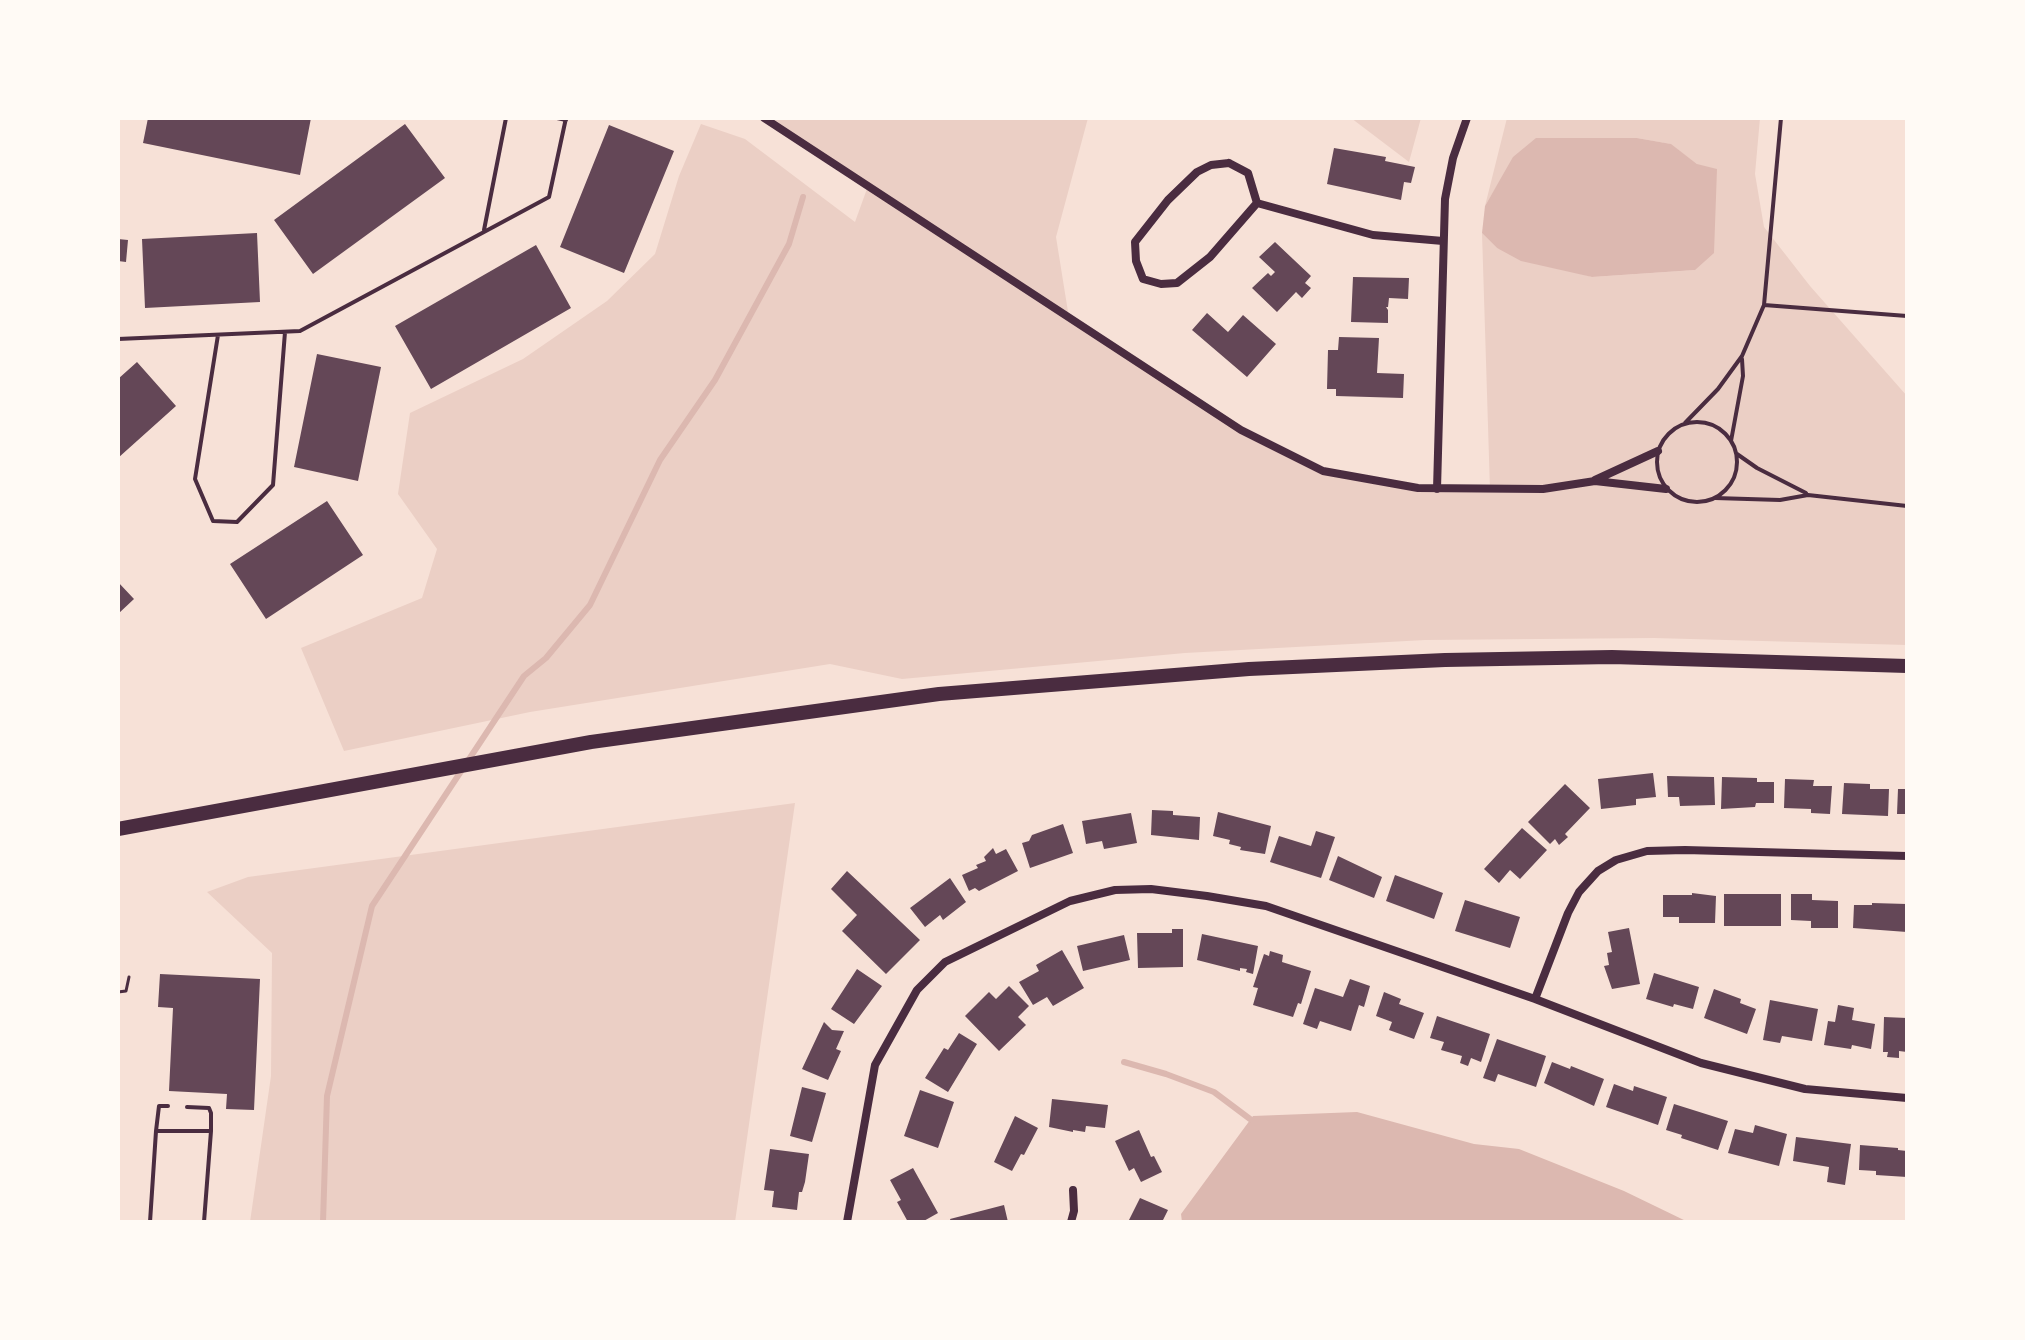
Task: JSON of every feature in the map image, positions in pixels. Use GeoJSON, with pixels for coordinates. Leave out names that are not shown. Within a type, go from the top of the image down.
{"type":"FeatureCollection","features":[{"type":"Feature","properties":{"kind":"main road"},"geometry":{"type":"LineString","coordinates":[[118,829],[591,742],[939,694],[1249,669],[1445,660],[1612,657],[1907,666]]}},
{"type":"Feature","properties":{"kind":"street"},"geometry":{"type":"LineString","coordinates":[[764,118],[1241,430],[1323,471],[1394,485],[1437,489],[1543,489],[1595,481],[1666,489]]}},
{"type":"Feature","properties":{"kind":"street"},"geometry":{"type":"LineString","coordinates":[[1437,489],[1445,199],[1453,158],[1467,118]]}},
{"type":"Feature","properties":{"kind":"street"},"geometry":{"type":"LineString","coordinates":[[1229,163],[1248,173],[1257,203],[1210,257],[1177,283],[1161,284],[1143,279],[1136,261],[1135,242],[1168,200],[1204,167],[1229,163]]}},
{"type":"Feature","properties":{"kind":"street"},"geometry":{"type":"LineString","coordinates":[[1257,203],[1373,235],[1443,241]]}},
{"type":"Feature","properties":{"kind":"street"},"geometry":{"type":"LineString","coordinates":[[1595,481],[1658,451]]}},
{"type":"Feature","properties":{"kind":"street"},"geometry":{"type":"LineString","coordinates":[[1535,999],[1579,892],[1598,871],[1616,860],[1647,851],[1669,850],[1907,856]]}},
{"type":"Feature","properties":{"kind":"street"},"geometry":{"type":"LineString","coordinates":[[847,1222],[875,1065],[917,990],[945,962],[1070,901],[1115,890],[1151,889],[1266,906],[1535,999],[1701,1063],[1805,1089],[1907,1098]]}},
{"type":"Feature","properties":{"kind":"street"},"geometry":{"type":"LineString","coordinates":[[1071,1222],[1073,1190]]}},
{"type":"Feature","properties":{"kind":"lane"},"geometry":{"type":"LineString","coordinates":[[484,230],[506,118]]}},
{"type":"Feature","properties":{"kind":"lane"},"geometry":{"type":"LineString","coordinates":[[118,339],[300,331],[549,197],[566,119],[557,118]]}},
{"type":"Feature","properties":{"kind":"lane"},"geometry":{"type":"LineString","coordinates":[[1781,118],[1764,305],[1742,356],[1718,389],[1685,423],[1673,429],[1664,439],[1658,451],[1659,477],[1666,489],[1689,502],[1715,498],[1780,500],[1808,495],[1907,506]]}},
{"type":"Feature","properties":{"kind":"lane"},"geometry":{"type":"LineString","coordinates":[[1764,305],[1907,316]]}},
{"type":"Feature","properties":{"kind":"lane"},"geometry":{"type":"LineString","coordinates":[[218,335],[195,479],[213,521],[237,522],[273,485],[285,332]]}},
{"type":"Feature","properties":{"kind":"lane"},"geometry":{"type":"LineString","coordinates":[[1731,441],[1743,376],[1742,356]]}},
{"type":"Feature","properties":{"kind":"lane"},"geometry":{"type":"LineString","coordinates":[[1685,423],[1711,424],[1723,431],[1736,453],[1737,467],[1733,479],[1726,490],[1715,498]]}},
{"type":"Feature","properties":{"kind":"lane"},"geometry":{"type":"LineString","coordinates":[[1736,453],[1808,495]]}},
{"type":"Feature","properties":{"kind":"lane"},"geometry":{"type":"LineString","coordinates":[[150,1222],[159,1106],[168,1106]]}},
{"type":"Feature","properties":{"kind":"lane"},"geometry":{"type":"LineString","coordinates":[[187,1107],[209,1108],[211,1131],[204,1222]]}},
{"type":"Feature","properties":{"kind":"lane"},"geometry":{"type":"LineString","coordinates":[[156,1131],[211,1131]]}},
{"type":"Feature","properties":{"kind":"path"},"geometry":{"type":"LineString","coordinates":[[118,992],[126,991],[129,977]]}},
{"type":"Feature","properties":{"kind":"shaded area"},"geometry":{"type":"Polygon","coordinates":[[[764,118],[1088,118],[1056,237],[1069,318],[1241,430],[1323,471],[1420,491],[1490,490],[1482,233],[1497,248],[1592,277],[1695,270],[1697,164],[1670,144],[1637,138],[1497,186],[1485,206],[1507,118],[1760,118],[1755,174],[1764,227],[1810,286],[1907,396],[1907,645],[1654,638],[1425,640],[1185,653],[902,679],[830,664],[530,712],[344,751],[301,648],[422,598],[437,549],[398,494],[410,413],[523,359],[607,301],[655,254],[679,176],[701,124],[745,139],[855,222],[868,186],[764,118]]]}},
{"type":"Feature","properties":{"kind":"shaded area"},"geometry":{"type":"Polygon","coordinates":[[[1351,118],[1421,118],[1409,162],[1351,118]]]}},
{"type":"Feature","properties":{"kind":"shaded area"},"geometry":{"type":"Polygon","coordinates":[[[1536,138],[1637,138],[1671,144],[1697,164],[1717,169],[1714,253],[1695,270],[1592,277],[1521,261],[1497,248],[1482,233],[1485,206],[1513,157],[1536,138]]]}},
{"type":"Feature","properties":{"kind":"shaded area"},"geometry":{"type":"Polygon","coordinates":[[[795,803],[735,1222],[250,1222],[271,1076],[272,953],[207,892],[248,877],[795,803]]]}},
{"type":"Feature","properties":{"kind":"shaded area"},"geometry":{"type":"Polygon","coordinates":[[[1357,1112],[1474,1144],[1519,1149],[1624,1191],[1688,1222],[1182,1222],[1181,1214],[1253,1116],[1357,1112]]]}},
{"type":"Feature","properties":{"kind":"building"},"geometry":{"type":"Polygon","coordinates":[[[148,118],[311,118],[300,175],[143,143],[148,118]]]}},
{"type":"Feature","properties":{"kind":"building"},"geometry":{"type":"Polygon","coordinates":[[[405,124],[445,178],[313,274],[274,220],[405,124]]]}},
{"type":"Feature","properties":{"kind":"building"},"geometry":{"type":"Polygon","coordinates":[[[609,125],[674,151],[624,273],[560,247],[609,125]]]}},
{"type":"Feature","properties":{"kind":"building"},"geometry":{"type":"Polygon","coordinates":[[[1334,148],[1386,157],[1385,161],[1415,167],[1411,183],[1404,182],[1401,200],[1327,184],[1334,148]]]}},
{"type":"Feature","properties":{"kind":"building"},"geometry":{"type":"Polygon","coordinates":[[[257,233],[260,302],[145,308],[142,239],[257,233]]]}},
{"type":"Feature","properties":{"kind":"building"},"geometry":{"type":"Polygon","coordinates":[[[118,239],[128,240],[126,262],[118,261],[118,239]]]}},
{"type":"Feature","properties":{"kind":"building"},"geometry":{"type":"Polygon","coordinates":[[[1275,242],[1311,276],[1305,283],[1311,288],[1302,298],[1296,292],[1277,312],[1252,288],[1268,273],[1271,276],[1275,272],[1259,257],[1275,242]]]}},
{"type":"Feature","properties":{"kind":"building"},"geometry":{"type":"Polygon","coordinates":[[[536,245],[571,308],[431,389],[395,326],[536,245]]]}},
{"type":"Feature","properties":{"kind":"building"},"geometry":{"type":"Polygon","coordinates":[[[1353,277],[1409,278],[1408,299],[1389,298],[1386,307],[1388,323],[1351,322],[1353,277]]]}},
{"type":"Feature","properties":{"kind":"building"},"geometry":{"type":"Polygon","coordinates":[[[1207,313],[1228,332],[1243,315],[1276,344],[1247,377],[1192,330],[1207,313]]]}},
{"type":"Feature","properties":{"kind":"building"},"geometry":{"type":"Polygon","coordinates":[[[1339,337],[1379,338],[1377,373],[1404,374],[1403,398],[1336,396],[1336,389],[1327,389],[1328,350],[1338,350],[1339,337]]]}},
{"type":"Feature","properties":{"kind":"building"},"geometry":{"type":"Polygon","coordinates":[[[317,354],[381,367],[358,481],[294,467],[317,354]]]}},
{"type":"Feature","properties":{"kind":"building"},"geometry":{"type":"Polygon","coordinates":[[[137,362],[176,406],[118,458],[118,379],[137,362]]]}},
{"type":"Feature","properties":{"kind":"building"},"geometry":{"type":"Polygon","coordinates":[[[327,501],[363,555],[266,619],[230,564],[327,501]]]}},
{"type":"Feature","properties":{"kind":"building"},"geometry":{"type":"Polygon","coordinates":[[[118,582],[134,599],[118,614],[118,582]]]}},
{"type":"Feature","properties":{"kind":"building"},"geometry":{"type":"Polygon","coordinates":[[[1653,773],[1656,797],[1636,799],[1636,805],[1601,809],[1598,779],[1653,773]]]}},
{"type":"Feature","properties":{"kind":"building"},"geometry":{"type":"Polygon","coordinates":[[[1667,776],[1714,777],[1715,805],[1680,806],[1679,797],[1668,797],[1667,776]]]}},
{"type":"Feature","properties":{"kind":"building"},"geometry":{"type":"Polygon","coordinates":[[[1722,777],[1774,782],[1774,803],[1721,809],[1722,777]]]}},
{"type":"Feature","properties":{"kind":"building"},"geometry":{"type":"Polygon","coordinates":[[[1785,779],[1814,780],[1813,786],[1832,786],[1830,814],[1811,813],[1811,809],[1784,808],[1785,779]]]}},
{"type":"Feature","properties":{"kind":"building"},"geometry":{"type":"Polygon","coordinates":[[[1844,783],[1870,784],[1870,789],[1889,789],[1888,816],[1842,814],[1844,783]]]}},
{"type":"Feature","properties":{"kind":"building"},"geometry":{"type":"Polygon","coordinates":[[[1565,784],[1590,808],[1565,834],[1568,837],[1559,845],[1555,839],[1550,844],[1528,822],[1565,784]]]}},
{"type":"Feature","properties":{"kind":"building"},"geometry":{"type":"Polygon","coordinates":[[[1898,789],[1907,789],[1907,814],[1897,814],[1898,789]]]}},
{"type":"Feature","properties":{"kind":"building"},"geometry":{"type":"Polygon","coordinates":[[[1152,810],[1200,817],[1199,840],[1151,835],[1152,810]]]}},
{"type":"Feature","properties":{"kind":"building"},"geometry":{"type":"Polygon","coordinates":[[[1218,812],[1271,826],[1265,854],[1240,850],[1241,847],[1229,844],[1230,840],[1213,836],[1218,812]]]}},
{"type":"Feature","properties":{"kind":"building"},"geometry":{"type":"Polygon","coordinates":[[[1131,813],[1137,843],[1104,849],[1102,841],[1086,844],[1082,821],[1131,813]]]}},
{"type":"Feature","properties":{"kind":"building"},"geometry":{"type":"Polygon","coordinates":[[[1063,824],[1073,853],[1030,868],[1022,843],[1029,841],[1032,835],[1063,824]]]}},
{"type":"Feature","properties":{"kind":"building"},"geometry":{"type":"Polygon","coordinates":[[[1522,828],[1547,850],[1520,879],[1510,870],[1499,883],[1484,869],[1522,828]]]}},
{"type":"Feature","properties":{"kind":"building"},"geometry":{"type":"Polygon","coordinates":[[[1316,831],[1335,837],[1321,878],[1270,862],[1279,836],[1311,846],[1316,831]]]}},
{"type":"Feature","properties":{"kind":"building"},"geometry":{"type":"Polygon","coordinates":[[[993,848],[996,854],[1006,849],[1018,871],[979,891],[975,888],[969,891],[962,875],[978,868],[976,865],[986,861],[984,857],[993,848]]]}},
{"type":"Feature","properties":{"kind":"building"},"geometry":{"type":"Polygon","coordinates":[[[1338,856],[1382,877],[1374,898],[1329,880],[1338,856]]]}},
{"type":"Feature","properties":{"kind":"building"},"geometry":{"type":"Polygon","coordinates":[[[847,871],[920,940],[886,974],[842,931],[857,915],[831,889],[847,871]]]}},
{"type":"Feature","properties":{"kind":"building"},"geometry":{"type":"Polygon","coordinates":[[[1395,875],[1443,893],[1434,919],[1386,901],[1395,875]]]}},
{"type":"Feature","properties":{"kind":"building"},"geometry":{"type":"Polygon","coordinates":[[[950,878],[966,902],[943,920],[940,915],[925,927],[910,908],[950,878]]]}},
{"type":"Feature","properties":{"kind":"building"},"geometry":{"type":"Polygon","coordinates":[[[1692,893],[1716,896],[1715,923],[1679,923],[1679,917],[1663,917],[1663,895],[1692,893]]]}},
{"type":"Feature","properties":{"kind":"building"},"geometry":{"type":"Polygon","coordinates":[[[1724,894],[1781,894],[1781,926],[1724,926],[1724,894]]]}},
{"type":"Feature","properties":{"kind":"building"},"geometry":{"type":"Polygon","coordinates":[[[1791,894],[1812,894],[1812,900],[1838,901],[1838,928],[1811,928],[1811,921],[1791,920],[1791,894]]]}},
{"type":"Feature","properties":{"kind":"building"},"geometry":{"type":"Polygon","coordinates":[[[1465,900],[1520,917],[1510,948],[1455,931],[1465,900]]]}},
{"type":"Feature","properties":{"kind":"building"},"geometry":{"type":"Polygon","coordinates":[[[1907,904],[1907,932],[1853,928],[1854,905],[1907,904]]]}},
{"type":"Feature","properties":{"kind":"building"},"geometry":{"type":"Polygon","coordinates":[[[1629,928],[1640,984],[1612,989],[1604,966],[1609,965],[1607,953],[1612,952],[1608,932],[1629,928]]]}},
{"type":"Feature","properties":{"kind":"building"},"geometry":{"type":"Polygon","coordinates":[[[1172,929],[1183,929],[1183,967],[1138,968],[1137,933],[1172,933],[1172,929]]]}},
{"type":"Feature","properties":{"kind":"building"},"geometry":{"type":"Polygon","coordinates":[[[1202,934],[1258,946],[1253,974],[1246,972],[1247,969],[1240,968],[1240,971],[1197,960],[1202,934]]]}},
{"type":"Feature","properties":{"kind":"building"},"geometry":{"type":"Polygon","coordinates":[[[1124,935],[1130,960],[1083,971],[1077,946],[1124,935]]]}},
{"type":"Feature","properties":{"kind":"building"},"geometry":{"type":"Polygon","coordinates":[[[1062,950],[1084,988],[1053,1006],[1047,997],[1033,1005],[1019,982],[1039,971],[1036,965],[1062,950]]]}},
{"type":"Feature","properties":{"kind":"building"},"geometry":{"type":"Polygon","coordinates":[[[1270,951],[1283,955],[1282,962],[1311,971],[1301,1004],[1298,1003],[1293,1017],[1253,1005],[1258,988],[1253,987],[1264,954],[1269,956],[1270,951]]]}},
{"type":"Feature","properties":{"kind":"building"},"geometry":{"type":"Polygon","coordinates":[[[857,969],[882,986],[854,1024],[831,1009],[857,969]]]}},
{"type":"Feature","properties":{"kind":"building"},"geometry":{"type":"Polygon","coordinates":[[[1654,973],[1699,987],[1693,1009],[1646,999],[1654,973]]]}},
{"type":"Feature","properties":{"kind":"building"},"geometry":{"type":"Polygon","coordinates":[[[160,974],[260,979],[254,1110],[226,1109],[227,1094],[169,1091],[173,1008],[158,1007],[160,974]]]}},
{"type":"Feature","properties":{"kind":"building"},"geometry":{"type":"Polygon","coordinates":[[[1350,979],[1370,986],[1364,1007],[1359,1005],[1351,1031],[1320,1021],[1317,1029],[1303,1024],[1315,988],[1343,997],[1350,979]]]}},
{"type":"Feature","properties":{"kind":"building"},"geometry":{"type":"Polygon","coordinates":[[[1009,986],[1029,1006],[1018,1017],[1026,1025],[999,1051],[965,1016],[989,992],[996,999],[1009,986]]]}},
{"type":"Feature","properties":{"kind":"building"},"geometry":{"type":"Polygon","coordinates":[[[1714,989],[1741,999],[1740,1003],[1756,1009],[1747,1034],[1704,1018],[1714,989]]]}},
{"type":"Feature","properties":{"kind":"building"},"geometry":{"type":"Polygon","coordinates":[[[1384,992],[1401,999],[1399,1004],[1424,1013],[1414,1039],[1389,1030],[1392,1022],[1376,1016],[1384,992]]]}},
{"type":"Feature","properties":{"kind":"building"},"geometry":{"type":"Polygon","coordinates":[[[1770,1000],[1818,1009],[1812,1041],[1782,1036],[1780,1043],[1763,1040],[1770,1000]]]}},
{"type":"Feature","properties":{"kind":"building"},"geometry":{"type":"Polygon","coordinates":[[[1838,1005],[1854,1008],[1852,1020],[1875,1024],[1871,1049],[1824,1045],[1828,1021],[1835,1022],[1838,1005]]]}},
{"type":"Feature","properties":{"kind":"building"},"geometry":{"type":"Polygon","coordinates":[[[1437,1016],[1490,1034],[1481,1062],[1471,1058],[1468,1066],[1460,1063],[1462,1056],[1441,1050],[1444,1042],[1430,1038],[1437,1016]]]}},
{"type":"Feature","properties":{"kind":"building"},"geometry":{"type":"Polygon","coordinates":[[[1884,1017],[1907,1018],[1907,1052],[1899,1051],[1899,1058],[1887,1057],[1888,1052],[1883,1052],[1884,1017]]]}},
{"type":"Feature","properties":{"kind":"building"},"geometry":{"type":"Polygon","coordinates":[[[824,1022],[832,1030],[844,1031],[836,1049],[841,1051],[828,1080],[802,1069],[824,1022]]]}},
{"type":"Feature","properties":{"kind":"building"},"geometry":{"type":"Polygon","coordinates":[[[959,1033],[977,1044],[948,1092],[925,1078],[944,1048],[948,1050],[959,1033]]]}},
{"type":"Feature","properties":{"kind":"building"},"geometry":{"type":"Polygon","coordinates":[[[1497,1039],[1546,1056],[1536,1087],[1498,1074],[1495,1082],[1483,1078],[1497,1039]]]}},
{"type":"Feature","properties":{"kind":"building"},"geometry":{"type":"Polygon","coordinates":[[[1552,1062],[1604,1079],[1594,1106],[1544,1083],[1552,1062]]]}},
{"type":"Feature","properties":{"kind":"building"},"geometry":{"type":"Polygon","coordinates":[[[1614,1084],[1633,1091],[1634,1086],[1667,1097],[1658,1125],[1606,1107],[1614,1084]]]}},
{"type":"Feature","properties":{"kind":"building"},"geometry":{"type":"Polygon","coordinates":[[[802,1087],[826,1093],[812,1142],[790,1136],[802,1087]]]}},
{"type":"Feature","properties":{"kind":"building"},"geometry":{"type":"Polygon","coordinates":[[[920,1090],[954,1102],[938,1148],[904,1136],[920,1090]]]}},
{"type":"Feature","properties":{"kind":"building"},"geometry":{"type":"Polygon","coordinates":[[[1052,1099],[1108,1105],[1105,1128],[1086,1126],[1085,1132],[1073,1132],[1049,1127],[1052,1099]]]}},
{"type":"Feature","properties":{"kind":"building"},"geometry":{"type":"Polygon","coordinates":[[[1674,1104],[1728,1121],[1718,1150],[1666,1130],[1674,1104]]]}},
{"type":"Feature","properties":{"kind":"building"},"geometry":{"type":"Polygon","coordinates":[[[1015,1116],[1038,1128],[1012,1171],[994,1162],[1015,1116]]]}},
{"type":"Feature","properties":{"kind":"building"},"geometry":{"type":"Polygon","coordinates":[[[1755,1125],[1787,1134],[1779,1166],[1728,1153],[1735,1129],[1753,1133],[1755,1125]]]}},
{"type":"Feature","properties":{"kind":"building"},"geometry":{"type":"Polygon","coordinates":[[[1139,1130],[1151,1157],[1154,1156],[1162,1172],[1141,1182],[1134,1168],[1129,1171],[1115,1141],[1139,1130]]]}},
{"type":"Feature","properties":{"kind":"building"},"geometry":{"type":"Polygon","coordinates":[[[1796,1137],[1851,1144],[1845,1185],[1827,1182],[1829,1167],[1793,1161],[1796,1137]]]}},
{"type":"Feature","properties":{"kind":"building"},"geometry":{"type":"Polygon","coordinates":[[[1860,1145],[1907,1151],[1907,1177],[1876,1175],[1876,1171],[1859,1170],[1860,1145]]]}},
{"type":"Feature","properties":{"kind":"building"},"geometry":{"type":"Polygon","coordinates":[[[770,1149],[809,1154],[797,1210],[772,1207],[774,1191],[764,1190],[770,1149]]]}},
{"type":"Feature","properties":{"kind":"building"},"geometry":{"type":"Polygon","coordinates":[[[913,1168],[938,1213],[922,1222],[908,1222],[890,1180],[913,1168]]]}},
{"type":"Feature","properties":{"kind":"building"},"geometry":{"type":"Polygon","coordinates":[[[1140,1198],[1168,1210],[1162,1222],[1128,1222],[1140,1198]]]}},
{"type":"Feature","properties":{"kind":"building"},"geometry":{"type":"Polygon","coordinates":[[[1004,1205],[1008,1222],[951,1222],[950,1219],[1004,1205]]]}},
{"type":"Feature","properties":{"kind":"waterway"},"geometry":{"type":"LineString","coordinates":[[323,1222],[327,1096],[372,906],[524,676],[546,658],[590,605],[660,460],[715,380],[789,244],[803,197]]}},
{"type":"Feature","properties":{"kind":"waterway"},"geometry":{"type":"LineString","coordinates":[[1124,1062],[1214,1092],[1250,1119]]}}]}
